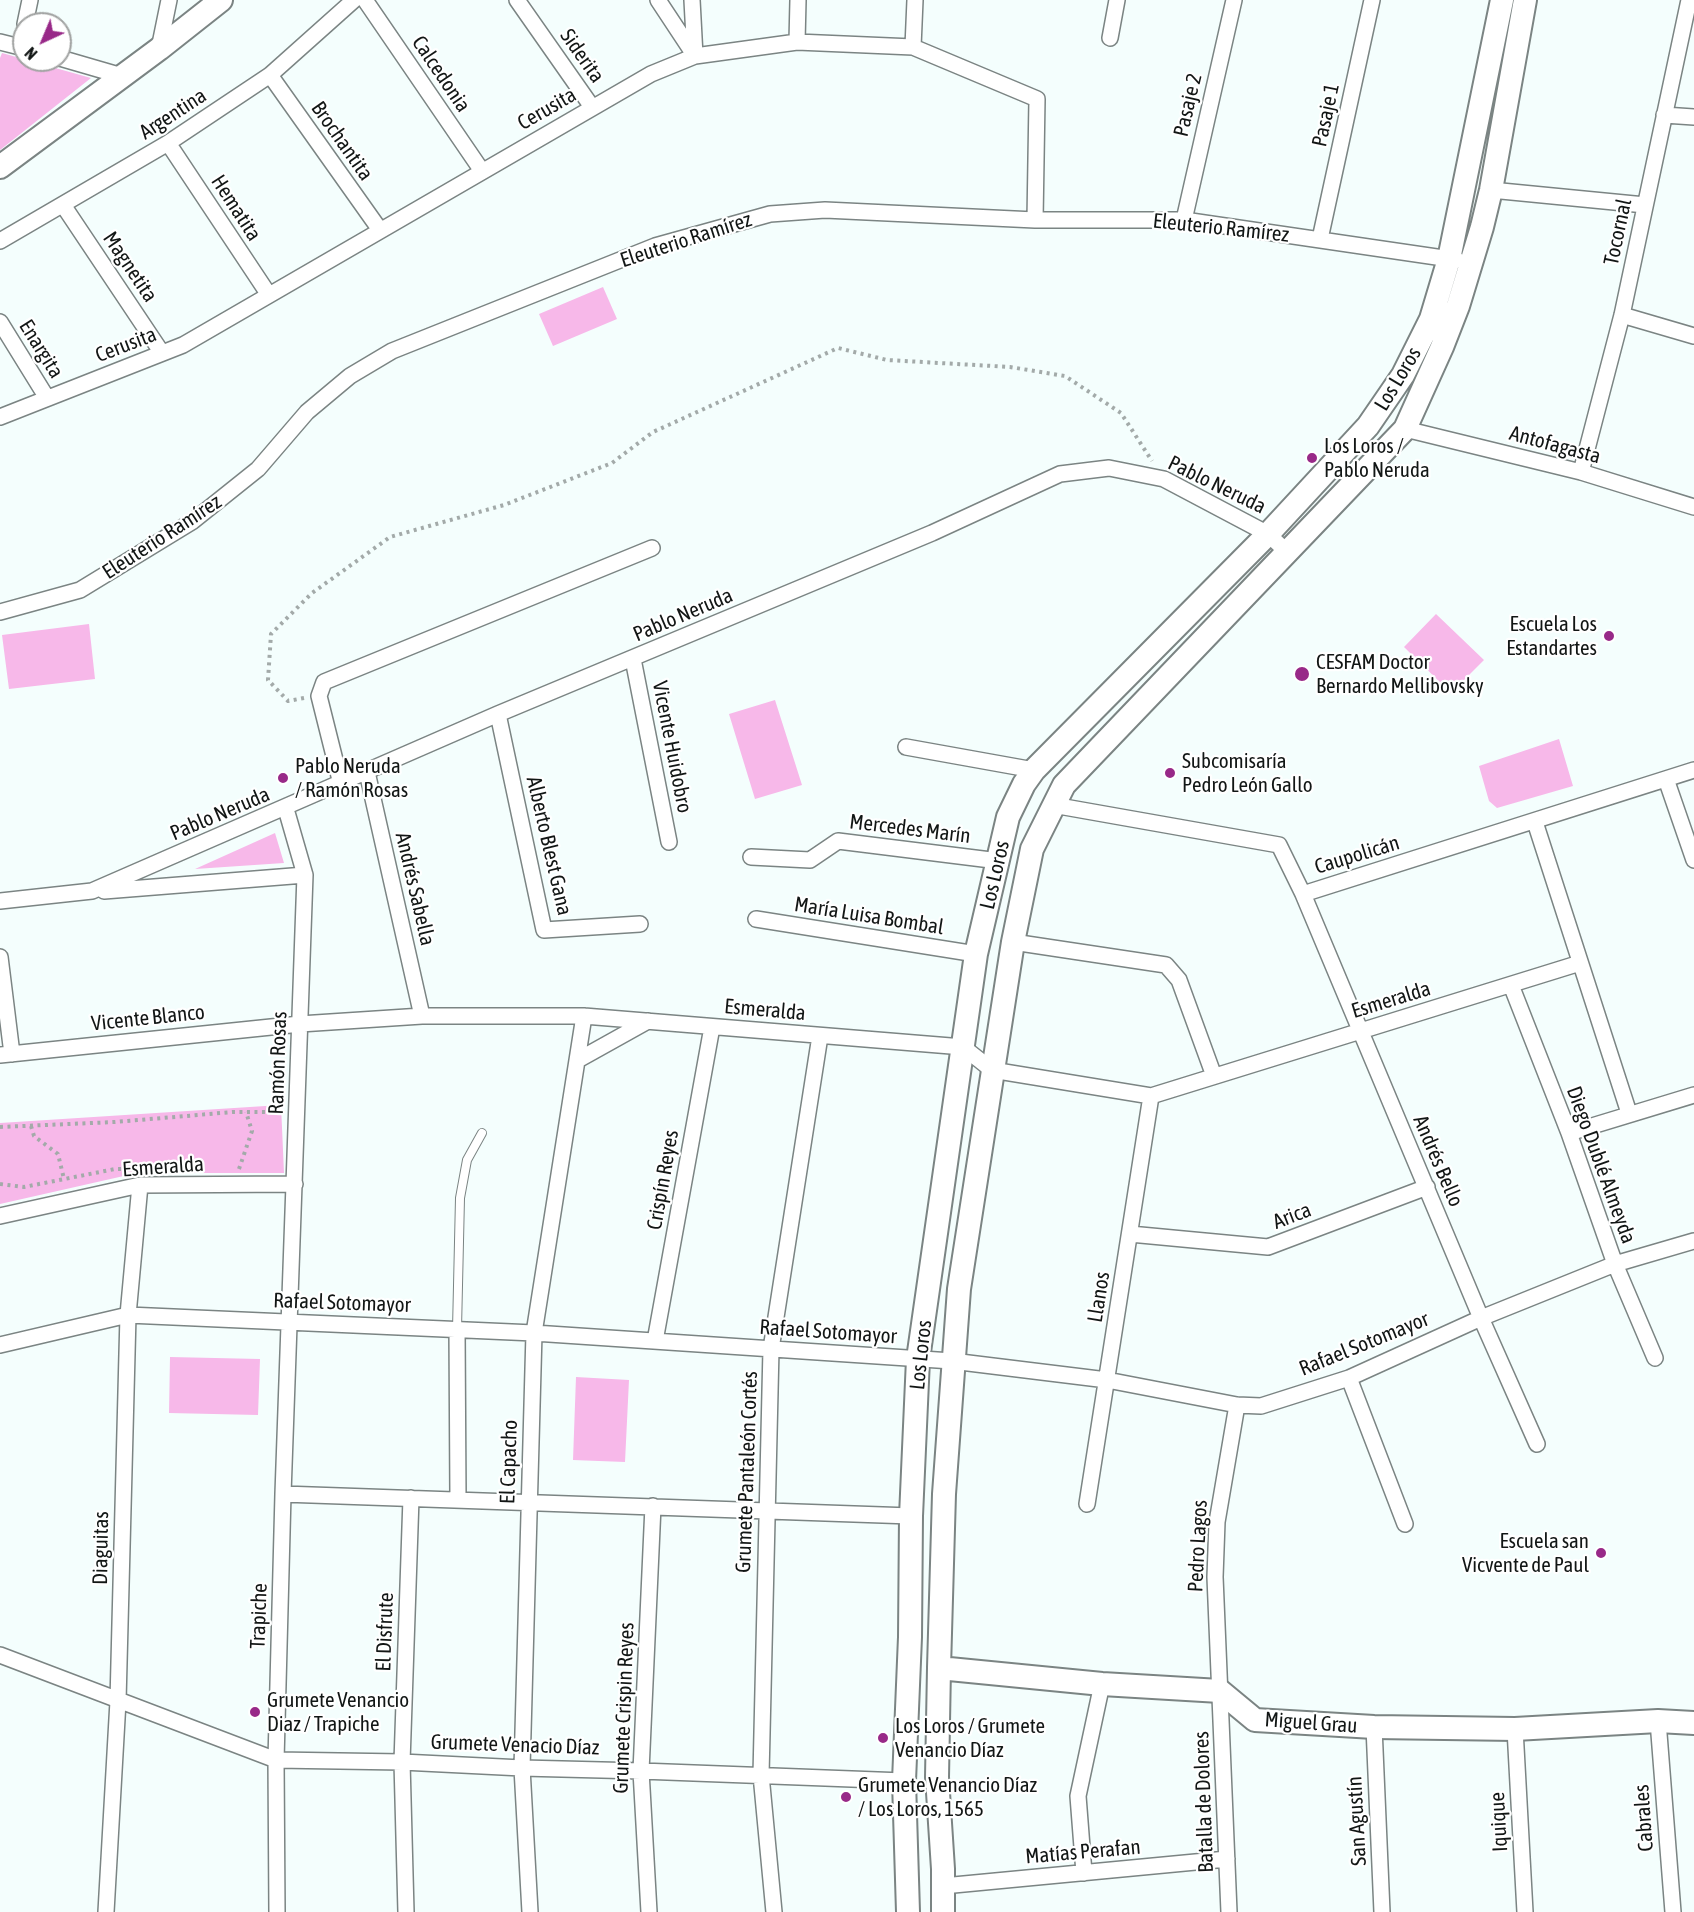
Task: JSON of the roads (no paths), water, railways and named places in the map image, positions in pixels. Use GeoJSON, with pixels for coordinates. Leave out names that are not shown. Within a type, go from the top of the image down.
{"type":"FeatureCollection","features":[{"type":"Feature","properties":{"kind":"main road"},"geometry":{"type":"LineString","coordinates":[[0,167],[221,0]]}},
{"type":"Feature","properties":{"kind":"main road","name":"Los Loros"},"geometry":{"type":"LineString","coordinates":[[908,1912],[904,1781],[918,1359],[976,954],[1008,817],[1024,784],[1034,770],[1268,534],[1368,426],[1403,375],[1427,328],[1449,259],[1502,0]]}},
{"type":"Feature","properties":{"kind":"main road","name":"Los Loros"},"geometry":{"type":"LineString","coordinates":[[943,1912],[937,1778],[944,1494],[952,1361],[959,1289],[992,1070],[1013,942],[1032,849],[1064,785],[1405,429],[1442,347],[1472,263],[1491,190],[1525,0]]}},
{"type":"Feature","properties":{"kind":"main road"},"geometry":{"type":"LineString","coordinates":[[939,1668],[1102,1684],[1220,1691]]}},
{"type":"Feature","properties":{"kind":"main road","name":"Miguel Grau"},"geometry":{"type":"LineString","coordinates":[[1220,1691],[1255,1720],[1374,1727],[1515,1729],[1658,1721],[1694,1722]]}},
{"type":"Feature","properties":{"kind":"street"},"geometry":{"type":"LineString","coordinates":[[159,49],[169,0]]}},
{"type":"Feature","properties":{"kind":"street","name":"Argentina"},"geometry":{"type":"LineString","coordinates":[[0,241],[168,143],[270,75],[354,0]]}},
{"type":"Feature","properties":{"kind":"street","name":"Calcedonia"},"geometry":{"type":"LineString","coordinates":[[365,0],[482,171]]}},
{"type":"Feature","properties":{"kind":"street","name":"Siderita"},"geometry":{"type":"LineString","coordinates":[[516,0],[592,107]]}},
{"type":"Feature","properties":{"kind":"street"},"geometry":{"type":"LineString","coordinates":[[658,0],[695,56]]}},
{"type":"Feature","properties":{"kind":"street"},"geometry":{"type":"LineString","coordinates":[[692,0],[695,56]]}},
{"type":"Feature","properties":{"kind":"street"},"geometry":{"type":"LineString","coordinates":[[797,42],[798,0]]}},
{"type":"Feature","properties":{"kind":"street"},"geometry":{"type":"LineString","coordinates":[[913,47],[915,0]]}},
{"type":"Feature","properties":{"kind":"street"},"geometry":{"type":"LineString","coordinates":[[1110,38],[1117,0]]}},
{"type":"Feature","properties":{"kind":"street","name":"Pasaje 2"},"geometry":{"type":"LineString","coordinates":[[1184,220],[1234,0]]}},
{"type":"Feature","properties":{"kind":"street","name":"Pasaje 1"},"geometry":{"type":"LineString","coordinates":[[1320,239],[1372,0]]}},
{"type":"Feature","properties":{"kind":"street","name":"Tocornal"},"geometry":{"type":"LineString","coordinates":[[1581,472],[1622,315],[1689,0]]}},
{"type":"Feature","properties":{"kind":"street","name":"Cerusita"},"geometry":{"type":"LineString","coordinates":[[0,417],[183,345],[592,107],[651,74],[695,56],[797,42],[913,47],[1037,99],[1035,220]]}},
{"type":"Feature","properties":{"kind":"street"},"geometry":{"type":"LineString","coordinates":[[72,61],[122,76]]}},
{"type":"Feature","properties":{"kind":"street","name":"Brochantita"},"geometry":{"type":"LineString","coordinates":[[270,75],[380,230]]}},
{"type":"Feature","properties":{"kind":"street"},"geometry":{"type":"LineString","coordinates":[[1664,116],[1694,117]]}},
{"type":"Feature","properties":{"kind":"street","name":"Hematita"},"geometry":{"type":"LineString","coordinates":[[168,143],[268,295]]}},
{"type":"Feature","properties":{"kind":"street"},"geometry":{"type":"LineString","coordinates":[[1491,190],[1645,205]]}},
{"type":"Feature","properties":{"kind":"street","name":"Magnetita"},"geometry":{"type":"LineString","coordinates":[[63,205],[162,353]]}},
{"type":"Feature","properties":{"kind":"street","name":"Eleuterio Ramírez"},"geometry":{"type":"LineString","coordinates":[[0,612],[80,590],[193,521],[258,469],[307,412],[350,376],[392,351],[655,246],[770,213],[825,210],[1035,220],[1184,220],[1472,263]]}},
{"type":"Feature","properties":{"kind":"street"},"geometry":{"type":"LineString","coordinates":[[1622,315],[1694,336]]}},
{"type":"Feature","properties":{"kind":"street","name":"Enargita"},"geometry":{"type":"LineString","coordinates":[[0,322],[47,398]]}},
{"type":"Feature","properties":{"kind":"street","name":"Antofagasta"},"geometry":{"type":"LineString","coordinates":[[1405,429],[1581,472],[1694,507]]}},
{"type":"Feature","properties":{"kind":"street","name":"Pablo Neruda"},"geometry":{"type":"LineString","coordinates":[[92,891],[286,809],[498,714],[633,660],[932,533],[1060,474],[1109,468],[1164,479],[1268,534],[1287,552]]}},
{"type":"Feature","properties":{"kind":"street"},"geometry":{"type":"LineString","coordinates":[[341,784],[319,696],[324,682],[652,548]]}},
{"type":"Feature","properties":{"kind":"street","name":"Vicente Huidobro"},"geometry":{"type":"LineString","coordinates":[[633,660],[669,842]]}},
{"type":"Feature","properties":{"kind":"street","name":"Alberto Blest Gana"},"geometry":{"type":"LineString","coordinates":[[498,714],[544,930],[640,924]]}},
{"type":"Feature","properties":{"kind":"street"},"geometry":{"type":"LineString","coordinates":[[906,747],[1034,770]]}},
{"type":"Feature","properties":{"kind":"street","name":"Caupolicán"},"geometry":{"type":"LineString","coordinates":[[1053,805],[1279,845],[1303,894],[1694,770]]}},
{"type":"Feature","properties":{"kind":"street","name":"Andrés Sabella"},"geometry":{"type":"LineString","coordinates":[[367,772],[422,1016]]}},
{"type":"Feature","properties":{"kind":"street"},"geometry":{"type":"LineString","coordinates":[[1666,779],[1694,860]]}},
{"type":"Feature","properties":{"kind":"street","name":"Ramón Rosas"},"geometry":{"type":"LineString","coordinates":[[286,809],[305,875],[290,1322]]}},
{"type":"Feature","properties":{"kind":"street"},"geometry":{"type":"LineString","coordinates":[[1535,822],[1629,1113]]}},
{"type":"Feature","properties":{"kind":"street","name":"Mercedes Marín"},"geometry":{"type":"LineString","coordinates":[[751,857],[810,860],[838,841],[999,861]]}},
{"type":"Feature","properties":{"kind":"street","name":"Pablo Neruda"},"geometry":{"type":"LineString","coordinates":[[0,901],[92,891],[305,875]]}},
{"type":"Feature","properties":{"kind":"street","name":"Andrés Bello"},"geometry":{"type":"LineString","coordinates":[[1303,894],[1481,1318],[1537,1444]]}},
{"type":"Feature","properties":{"kind":"street","name":"María Luisa Bombal"},"geometry":{"type":"LineString","coordinates":[[756,919],[976,954]]}},
{"type":"Feature","properties":{"kind":"street"},"geometry":{"type":"LineString","coordinates":[[1013,942],[1166,965],[1179,980],[1214,1076]]}},
{"type":"Feature","properties":{"kind":"street"},"geometry":{"type":"LineString","coordinates":[[0,957],[6,1054]]}},
{"type":"Feature","properties":{"kind":"street","name":"Esmeralda"},"geometry":{"type":"LineString","coordinates":[[300,1024],[422,1016],[585,1016],[963,1047],[992,1070],[1151,1096],[1580,963]]}},
{"type":"Feature","properties":{"kind":"street","name":"Diego Dublé Almeyda"},"geometry":{"type":"LineString","coordinates":[[1511,985],[1569,1133],[1615,1264],[1655,1358]]}},
{"type":"Feature","properties":{"kind":"street","name":"El Capacho"},"geometry":{"type":"LineString","coordinates":[[531,1912],[522,1768],[534,1333],[585,1016]]}},
{"type":"Feature","properties":{"kind":"street"},"geometry":{"type":"LineString","coordinates":[[578,1060],[648,1022]]}},
{"type":"Feature","properties":{"kind":"street","name":"Vicente Blanco"},"geometry":{"type":"LineString","coordinates":[[6,1054],[300,1024]]}},
{"type":"Feature","properties":{"kind":"street","name":"Crispín Reyes"},"geometry":{"type":"LineString","coordinates":[[655,1341],[712,1027]]}},
{"type":"Feature","properties":{"kind":"street","name":"Grumete Pantaleón Cortés"},"geometry":{"type":"LineString","coordinates":[[774,1912],[761,1775],[771,1349],[820,1036]]}},
{"type":"Feature","properties":{"kind":"street"},"geometry":{"type":"LineString","coordinates":[[1569,1133],[1694,1095]]}},
{"type":"Feature","properties":{"kind":"street","name":"Llanos"},"geometry":{"type":"LineString","coordinates":[[1087,1504],[1151,1096]]}},
{"type":"Feature","properties":{"kind":"street","name":"Esmeralda"},"geometry":{"type":"LineString","coordinates":[[0,1216],[140,1185],[295,1184]]}},
{"type":"Feature","properties":{"kind":"street","name":"Diaguitas"},"geometry":{"type":"LineString","coordinates":[[106,1912],[118,1701],[128,1315],[140,1185]]}},
{"type":"Feature","properties":{"kind":"street","name":"Arica"},"geometry":{"type":"LineString","coordinates":[[1130,1234],[1268,1247],[1427,1187]]}},
{"type":"Feature","properties":{"kind":"street","name":"Rafael Sotomayor"},"geometry":{"type":"LineString","coordinates":[[0,1345],[128,1315],[457,1329],[952,1361],[1107,1380],[1237,1405],[1261,1406],[1349,1378],[1481,1318],[1615,1264],[1694,1241]]}},
{"type":"Feature","properties":{"kind":"street","name":"Trapiche"},"geometry":{"type":"LineString","coordinates":[[277,1912],[276,1760],[290,1322]]}},
{"type":"Feature","properties":{"kind":"street"},"geometry":{"type":"LineString","coordinates":[[457,1329],[458,1499]]}},
{"type":"Feature","properties":{"kind":"street"},"geometry":{"type":"LineString","coordinates":[[1349,1378],[1405,1524]]}},
{"type":"Feature","properties":{"kind":"street","name":"Pedro Lagos"},"geometry":{"type":"LineString","coordinates":[[1220,1691],[1215,1577],[1216,1522],[1237,1405]]}},
{"type":"Feature","properties":{"kind":"street"},"geometry":{"type":"LineString","coordinates":[[283,1494],[911,1516]]}},
{"type":"Feature","properties":{"kind":"street","name":"El Disfrute"},"geometry":{"type":"LineString","coordinates":[[406,1912],[402,1762],[411,1498]]}},
{"type":"Feature","properties":{"kind":"street","name":"Grumete Crispin Reyes"},"geometry":{"type":"LineString","coordinates":[[649,1912],[641,1771],[653,1506]]}},
{"type":"Feature","properties":{"kind":"street","name":"Grumete Venacio Díaz"},"geometry":{"type":"LineString","coordinates":[[0,1655],[276,1760],[402,1762],[904,1781]]}},
{"type":"Feature","properties":{"kind":"street"},"geometry":{"type":"LineString","coordinates":[[1084,1873],[1078,1796],[1102,1684]]}},
{"type":"Feature","properties":{"kind":"street","name":"Batalla de Dolores"},"geometry":{"type":"LineString","coordinates":[[1220,1691],[1229,1912]]}},
{"type":"Feature","properties":{"kind":"street","name":"Cabrales"},"geometry":{"type":"LineString","coordinates":[[1658,1721],[1672,1912]]}},
{"type":"Feature","properties":{"kind":"street","name":"San Agustín"},"geometry":{"type":"LineString","coordinates":[[1374,1727],[1383,1912]]}},
{"type":"Feature","properties":{"kind":"street","name":"Iquique"},"geometry":{"type":"LineString","coordinates":[[1515,1729],[1525,1912]]}},
{"type":"Feature","properties":{"kind":"street","name":"Matías Perafan"},"geometry":{"type":"LineString","coordinates":[[943,1886],[1227,1859]]}},
{"type":"Feature","properties":{"kind":"lane"},"geometry":{"type":"LineString","coordinates":[[457,1329],[460,1198],[467,1160],[482,1133]]}},
{"type":"Feature","properties":{"kind":"place","name":"Los Loros / Pablo Neruda"},"geometry":{"type":"Point","coordinates":[1312,458]}},
{"type":"Feature","properties":{"kind":"place","name":"Escuela Los Estandartes"},"geometry":{"type":"Point","coordinates":[1609,636]}},
{"type":"Feature","properties":{"kind":"place","name":"CESFAM Doctor Bernardo Mellibovsky"},"geometry":{"type":"Point","coordinates":[1302,674]}},
{"type":"Feature","properties":{"kind":"place","name":"Subcomisaría Pedro León Gallo"},"geometry":{"type":"Point","coordinates":[1170,773]}},
{"type":"Feature","properties":{"kind":"place","name":"Pablo Neruda / Ramón Rosas"},"geometry":{"type":"Point","coordinates":[283,778]}},
{"type":"Feature","properties":{"kind":"place","name":"Escuela san Vicvente de Paul"},"geometry":{"type":"Point","coordinates":[1601,1553]}},
{"type":"Feature","properties":{"kind":"place","name":"Grumete Venancio Diaz / Trapiche"},"geometry":{"type":"Point","coordinates":[255,1712]}},
{"type":"Feature","properties":{"kind":"place","name":"Los Loros / Grumete Venancio Díaz"},"geometry":{"type":"Point","coordinates":[883,1738]}},
{"type":"Feature","properties":{"kind":"place","name":"Grumete Venancio Díaz / Los Loros, 1565"},"geometry":{"type":"Point","coordinates":[846,1797]}}]}
